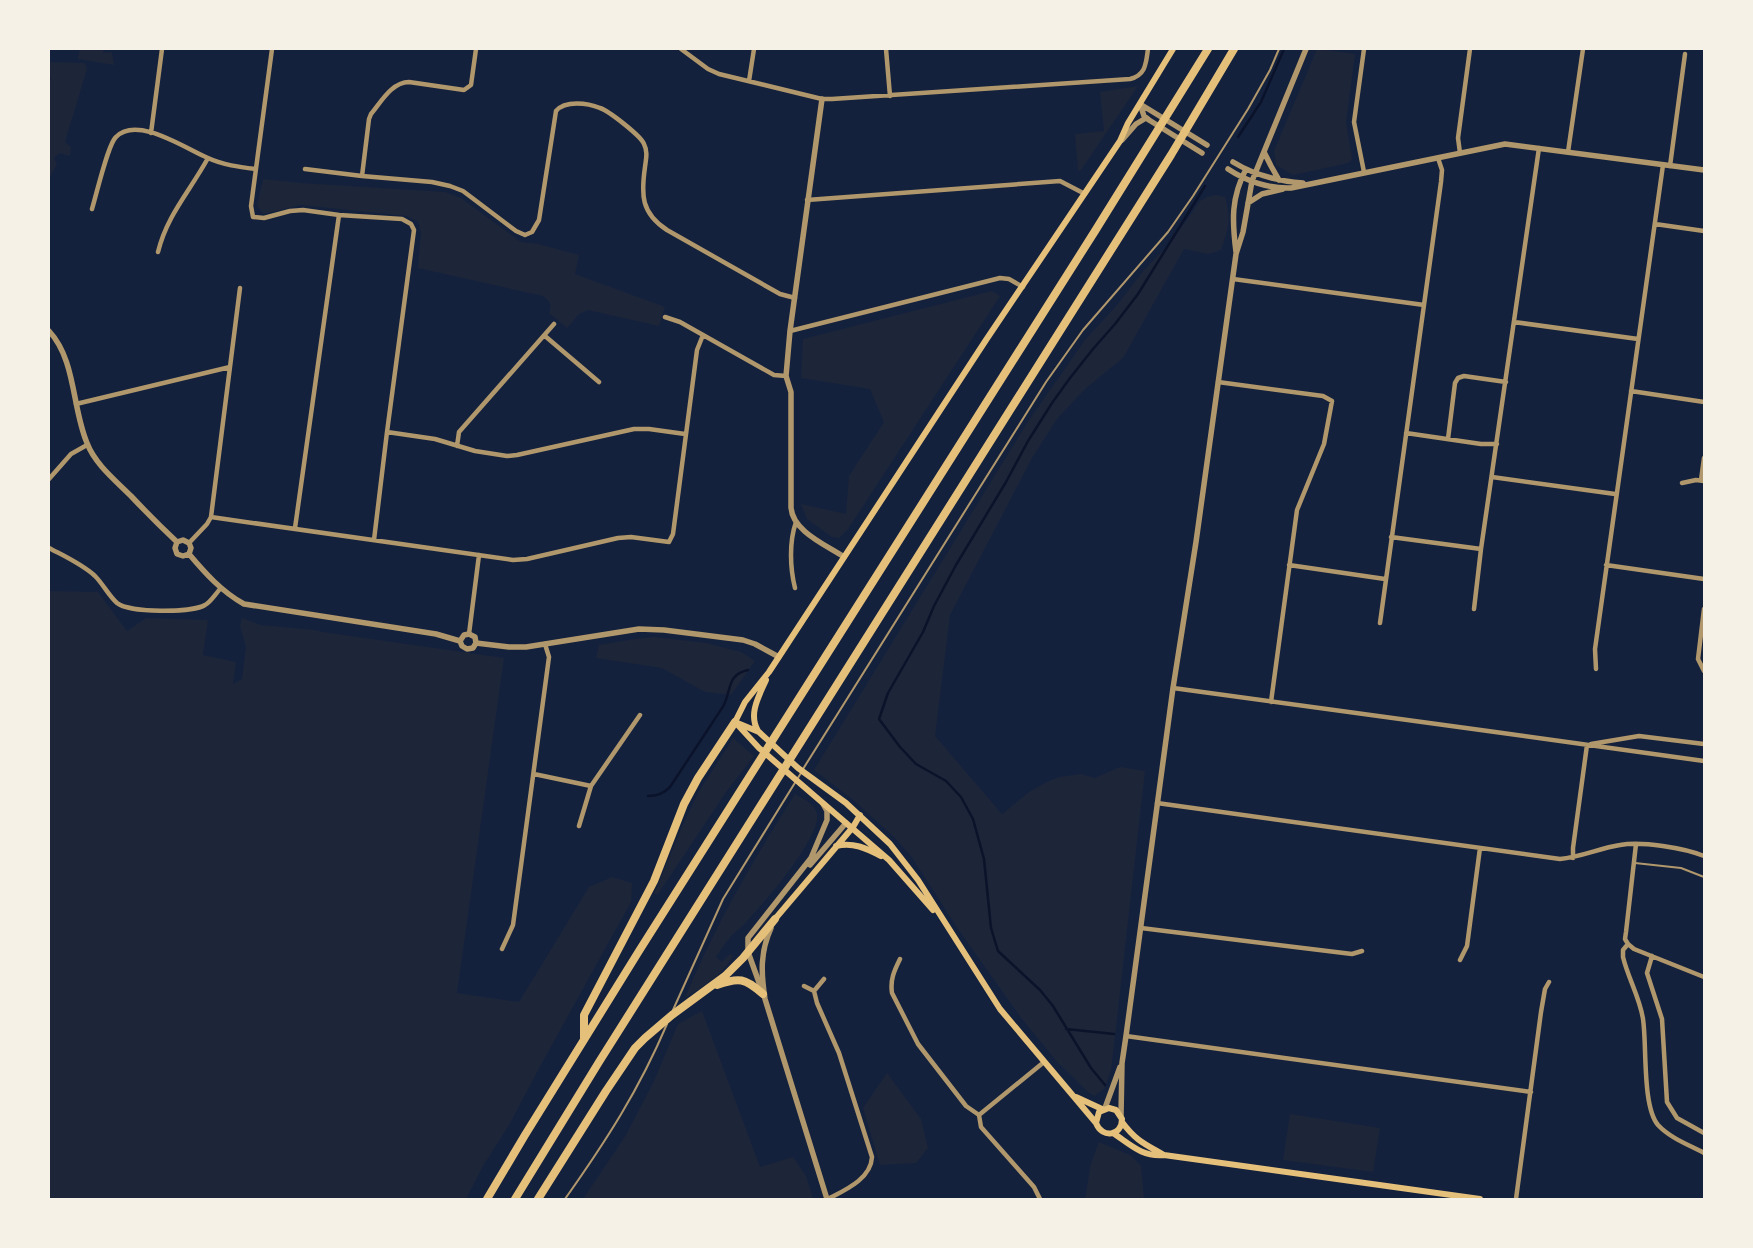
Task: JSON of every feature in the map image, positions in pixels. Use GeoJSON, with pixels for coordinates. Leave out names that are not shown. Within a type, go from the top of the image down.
{"type":"FeatureCollection","features":[{"type":"Feature","properties":{"kind":"highway"},"geometry":{"type":"LineString","coordinates":[[487,1199],[584,1040],[1152,141],[1208,49]]}},
{"type":"Feature","properties":{"kind":"highway"},"geometry":{"type":"LineString","coordinates":[[515,1199],[599,1062],[1171,155],[1234,49]]}},
{"type":"Feature","properties":{"kind":"highway"},"geometry":{"type":"LineString","coordinates":[[584,1040],[584,1015],[654,881],[684,804],[698,778],[735,722]]}},
{"type":"Feature","properties":{"kind":"highway"},"geometry":{"type":"LineString","coordinates":[[538,1199],[635,1048],[672,1015],[710,988],[731,970],[775,919]]}},
{"type":"Feature","properties":{"kind":"highway"},"geometry":{"type":"LineString","coordinates":[[710,988],[738,979],[750,983],[764,996]]}},
{"type":"Feature","properties":{"kind":"main road"},"geometry":{"type":"LineString","coordinates":[[735,722],[745,702],[769,672],[981,348],[1120,141],[1126,126],[1174,49]]}},
{"type":"Feature","properties":{"kind":"main road"},"geometry":{"type":"LineString","coordinates":[[759,732],[754,721],[754,708],[769,672]]}},
{"type":"Feature","properties":{"kind":"main road"},"geometry":{"type":"LineString","coordinates":[[735,722],[759,732],[798,768],[859,815],[903,859],[1000,1009],[1104,1133],[1113,1134],[1146,1154],[1153,1156],[1164,1155],[1480,1199]]}},
{"type":"Feature","properties":{"kind":"main road"},"geometry":{"type":"LineString","coordinates":[[735,722],[759,748],[889,860],[946,926]]}},
{"type":"Feature","properties":{"kind":"main road"},"geometry":{"type":"LineString","coordinates":[[775,919],[859,815]]}},
{"type":"Feature","properties":{"kind":"main road"},"geometry":{"type":"LineString","coordinates":[[835,846],[846,844],[861,846],[889,860]]}},
{"type":"Feature","properties":{"kind":"main road"},"geometry":{"type":"LineString","coordinates":[[1074,1096],[1104,1109],[1116,1110],[1135,1138],[1142,1144],[1164,1155]]}},
{"type":"Feature","properties":{"kind":"main road"},"geometry":{"type":"LineString","coordinates":[[1096,1123],[1097,1115],[1104,1109]]}},
{"type":"Feature","properties":{"kind":"main road"},"geometry":{"type":"LineString","coordinates":[[1113,1134],[1118,1130],[1122,1119]]}},
{"type":"Feature","properties":{"kind":"street"},"geometry":{"type":"LineString","coordinates":[[151,133],[162,49]]}},
{"type":"Feature","properties":{"kind":"street"},"geometry":{"type":"LineString","coordinates":[[272,49],[251,206],[253,217],[264,218],[290,211],[303,210],[339,215],[402,219],[411,224],[414,230],[374,540]]}},
{"type":"Feature","properties":{"kind":"street"},"geometry":{"type":"LineString","coordinates":[[362,176],[369,119],[371,114],[393,89],[400,83],[410,82],[464,90],[471,85],[476,49]]}},
{"type":"Feature","properties":{"kind":"street"},"geometry":{"type":"LineString","coordinates":[[681,49],[714,72],[822,99],[840,100],[1130,79],[1138,76],[1145,69],[1148,49]]}},
{"type":"Feature","properties":{"kind":"street"},"geometry":{"type":"LineString","coordinates":[[749,81],[754,49]]}},
{"type":"Feature","properties":{"kind":"street"},"geometry":{"type":"LineString","coordinates":[[886,49],[890,96]]}},
{"type":"Feature","properties":{"kind":"street"},"geometry":{"type":"LineString","coordinates":[[1122,1119],[1122,1063],[1173,688],[1196,542],[1236,254],[1243,232],[1252,181],[1306,49]]}},
{"type":"Feature","properties":{"kind":"street"},"geometry":{"type":"LineString","coordinates":[[1364,49],[1354,122],[1364,172]]}},
{"type":"Feature","properties":{"kind":"street"},"geometry":{"type":"LineString","coordinates":[[1460,153],[1458,138],[1470,49]]}},
{"type":"Feature","properties":{"kind":"street"},"geometry":{"type":"LineString","coordinates":[[1568,152],[1583,49]]}},
{"type":"Feature","properties":{"kind":"street"},"geometry":{"type":"LineString","coordinates":[[1670,166],[1685,54]]}},
{"type":"Feature","properties":{"kind":"street"},"geometry":{"type":"LineString","coordinates":[[822,99],[807,200],[786,376],[791,392],[791,507],[792,515],[796,522],[808,533],[844,557]]}},
{"type":"Feature","properties":{"kind":"street"},"geometry":{"type":"LineString","coordinates":[[305,169],[432,182],[450,186],[463,191],[516,231],[525,235],[532,232],[539,220],[556,111],[559,107],[568,103],[599,107],[638,136],[645,145],[646,155],[642,195],[646,208],[654,220],[667,230],[780,294],[795,298]]}},
{"type":"Feature","properties":{"kind":"street"},"geometry":{"type":"LineString","coordinates":[[1140,104],[1146,118],[1202,153]]}},
{"type":"Feature","properties":{"kind":"street"},"geometry":{"type":"LineString","coordinates":[[1140,104],[1207,145]]}},
{"type":"Feature","properties":{"kind":"street"},"geometry":{"type":"LineString","coordinates":[[1120,141],[1136,124],[1146,118]]}},
{"type":"Feature","properties":{"kind":"street"},"geometry":{"type":"LineString","coordinates":[[92,209],[114,139],[129,130],[151,133],[172,140],[208,158],[234,166],[256,168]]}},
{"type":"Feature","properties":{"kind":"street"},"geometry":{"type":"LineString","coordinates":[[1248,203],[1262,194],[1288,188],[1505,144],[1704,170]]}},
{"type":"Feature","properties":{"kind":"street"},"geometry":{"type":"LineString","coordinates":[[1474,609],[1539,148]]}},
{"type":"Feature","properties":{"kind":"street"},"geometry":{"type":"LineString","coordinates":[[1264,152],[1279,180]]}},
{"type":"Feature","properties":{"kind":"street"},"geometry":{"type":"LineString","coordinates":[[158,252],[170,218],[195,182],[208,158]]}},
{"type":"Feature","properties":{"kind":"street"},"geometry":{"type":"LineString","coordinates":[[1380,623],[1442,172],[1438,158]]}},
{"type":"Feature","properties":{"kind":"street"},"geometry":{"type":"LineString","coordinates":[[1233,162],[1255,173],[1279,180],[1308,184]]}},
{"type":"Feature","properties":{"kind":"street"},"geometry":{"type":"LineString","coordinates":[[1596,668],[1594,651],[1663,165]]}},
{"type":"Feature","properties":{"kind":"street"},"geometry":{"type":"LineString","coordinates":[[1236,254],[1232,215],[1236,191],[1246,169]]}},
{"type":"Feature","properties":{"kind":"street"},"geometry":{"type":"LineString","coordinates":[[1228,170],[1252,181],[1288,188]]}},
{"type":"Feature","properties":{"kind":"street"},"geometry":{"type":"LineString","coordinates":[[807,200],[1060,181],[1085,194]]}},
{"type":"Feature","properties":{"kind":"street"},"geometry":{"type":"LineString","coordinates":[[296,528],[339,215]]}},
{"type":"Feature","properties":{"kind":"street"},"geometry":{"type":"LineString","coordinates":[[1654,224],[1704,231]]}},
{"type":"Feature","properties":{"kind":"street"},"geometry":{"type":"LineString","coordinates":[[790,331],[1000,278],[1009,279],[1022,287]]}},
{"type":"Feature","properties":{"kind":"street"},"geometry":{"type":"LineString","coordinates":[[1233,279],[1424,305]]}},
{"type":"Feature","properties":{"kind":"street"},"geometry":{"type":"LineString","coordinates":[[189,543],[211,517],[240,288]]}},
{"type":"Feature","properties":{"kind":"street"},"geometry":{"type":"LineString","coordinates":[[665,317],[680,322],[774,375],[786,376]]}},
{"type":"Feature","properties":{"kind":"street"},"geometry":{"type":"LineString","coordinates":[[1514,322],[1638,339]]}},
{"type":"Feature","properties":{"kind":"street"},"geometry":{"type":"LineString","coordinates":[[457,446],[459,432],[554,324]]}},
{"type":"Feature","properties":{"kind":"street"},"geometry":{"type":"LineString","coordinates":[[49,331],[66,362],[80,425],[88,445],[98,462],[177,542]]}},
{"type":"Feature","properties":{"kind":"street"},"geometry":{"type":"LineString","coordinates":[[211,517],[513,560],[527,559],[618,538],[631,537],[669,542],[673,534],[697,350],[703,335]]}},
{"type":"Feature","properties":{"kind":"street"},"geometry":{"type":"LineString","coordinates":[[544,336],[599,382]]}},
{"type":"Feature","properties":{"kind":"street"},"geometry":{"type":"LineString","coordinates":[[76,404],[230,367]]}},
{"type":"Feature","properties":{"kind":"street"},"geometry":{"type":"LineString","coordinates":[[1448,439],[1455,383],[1458,378],[1464,376],[1506,382]]}},
{"type":"Feature","properties":{"kind":"street"},"geometry":{"type":"LineString","coordinates":[[1218,382],[1323,396],[1332,401],[1324,444],[1297,507],[1271,702]]}},
{"type":"Feature","properties":{"kind":"street"},"geometry":{"type":"LineString","coordinates":[[1631,391],[1704,402]]}},
{"type":"Feature","properties":{"kind":"street"},"geometry":{"type":"LineString","coordinates":[[387,432],[435,439],[475,451],[507,456],[634,429],[685,434]]}},
{"type":"Feature","properties":{"kind":"street"},"geometry":{"type":"LineString","coordinates":[[1406,433],[1497,444]]}},
{"type":"Feature","properties":{"kind":"street"},"geometry":{"type":"LineString","coordinates":[[49,479],[71,454],[88,445]]}},
{"type":"Feature","properties":{"kind":"street"},"geometry":{"type":"LineString","coordinates":[[1682,483],[1703,480],[1704,458]]}},
{"type":"Feature","properties":{"kind":"street"},"geometry":{"type":"LineString","coordinates":[[1492,477],[1615,494]]}},
{"type":"Feature","properties":{"kind":"street"},"geometry":{"type":"LineString","coordinates":[[796,522],[792,534],[792,571],[796,588]]}},
{"type":"Feature","properties":{"kind":"street"},"geometry":{"type":"LineString","coordinates":[[1391,537],[1482,549]]}},
{"type":"Feature","properties":{"kind":"street"},"geometry":{"type":"LineString","coordinates":[[177,542],[183,540],[189,543],[191,548],[189,554]]}},
{"type":"Feature","properties":{"kind":"street"},"geometry":{"type":"LineString","coordinates":[[177,542],[175,548],[177,554],[183,556],[189,554]]}},
{"type":"Feature","properties":{"kind":"street"},"geometry":{"type":"LineString","coordinates":[[49,548],[93,574],[118,603],[126,607],[141,610],[187,610],[206,605],[221,588]]}},
{"type":"Feature","properties":{"kind":"street"},"geometry":{"type":"LineString","coordinates":[[189,554],[221,588],[231,597],[244,604],[436,634],[460,641],[462,646],[467,649],[473,648],[476,643],[475,637],[469,634],[464,635],[460,641]]}},
{"type":"Feature","properties":{"kind":"street"},"geometry":{"type":"LineString","coordinates":[[469,634],[479,555]]}},
{"type":"Feature","properties":{"kind":"street"},"geometry":{"type":"LineString","coordinates":[[1289,565],[1385,580]]}},
{"type":"Feature","properties":{"kind":"street"},"geometry":{"type":"LineString","coordinates":[[1606,565],[1704,579]]}},
{"type":"Feature","properties":{"kind":"street"},"geometry":{"type":"LineString","coordinates":[[1704,609],[1698,657],[1699,664],[1704,671]]}},
{"type":"Feature","properties":{"kind":"street"},"geometry":{"type":"LineString","coordinates":[[476,643],[526,647],[627,630],[651,629],[748,641],[778,657]]}},
{"type":"Feature","properties":{"kind":"street"},"geometry":{"type":"LineString","coordinates":[[502,949],[513,925],[549,656],[545,644]]}},
{"type":"Feature","properties":{"kind":"street"},"geometry":{"type":"LineString","coordinates":[[1173,688],[1704,760]]}},
{"type":"Feature","properties":{"kind":"street"},"geometry":{"type":"LineString","coordinates":[[579,826],[591,786],[640,715]]}},
{"type":"Feature","properties":{"kind":"street"},"geometry":{"type":"LineString","coordinates":[[1587,744],[1635,736],[1704,744]]}},
{"type":"Feature","properties":{"kind":"street"},"geometry":{"type":"LineString","coordinates":[[1573,858],[1572,848],[1587,744]]}},
{"type":"Feature","properties":{"kind":"street"},"geometry":{"type":"LineString","coordinates":[[534,774],[591,786]]}},
{"type":"Feature","properties":{"kind":"street"},"geometry":{"type":"LineString","coordinates":[[804,986],[814,991],[817,1003],[839,1053],[872,1157],[872,1165],[866,1174],[827,1199],[764,996],[748,952],[748,942],[751,933],[814,854],[827,822],[827,811],[820,800]]}},
{"type":"Feature","properties":{"kind":"street"},"geometry":{"type":"LineString","coordinates":[[1157,803],[1560,859],[1573,858],[1619,845],[1636,844],[1678,849],[1704,856]]}},
{"type":"Feature","properties":{"kind":"street"},"geometry":{"type":"LineString","coordinates":[[799,875],[849,825]]}},
{"type":"Feature","properties":{"kind":"street"},"geometry":{"type":"LineString","coordinates":[[1636,844],[1625,940],[1634,949],[1704,977]]}},
{"type":"Feature","properties":{"kind":"street"},"geometry":{"type":"LineString","coordinates":[[1460,960],[1467,946],[1480,848]]}},
{"type":"Feature","properties":{"kind":"street"},"geometry":{"type":"LineString","coordinates":[[764,996],[761,972],[762,956],[768,934],[775,919]]}},
{"type":"Feature","properties":{"kind":"street"},"geometry":{"type":"LineString","coordinates":[[1141,928],[1352,954],[1362,951]]}},
{"type":"Feature","properties":{"kind":"street"},"geometry":{"type":"LineString","coordinates":[[1628,944],[1623,951],[1623,957],[1643,1016],[1648,1092],[1652,1114],[1659,1126],[1668,1133],[1704,1153]]}},
{"type":"Feature","properties":{"kind":"street"},"geometry":{"type":"LineString","coordinates":[[1652,956],[1648,973],[1662,1020],[1668,1102],[1678,1118],[1704,1133]]}},
{"type":"Feature","properties":{"kind":"street"},"geometry":{"type":"LineString","coordinates":[[900,959],[894,971],[891,984],[892,993],[924,1051],[966,1106],[979,1116],[981,1127],[1034,1187],[1040,1199]]}},
{"type":"Feature","properties":{"kind":"street"},"geometry":{"type":"LineString","coordinates":[[814,991],[824,979]]}},
{"type":"Feature","properties":{"kind":"street"},"geometry":{"type":"LineString","coordinates":[[1516,1199],[1545,992],[1549,982]]}},
{"type":"Feature","properties":{"kind":"street"},"geometry":{"type":"LineString","coordinates":[[1126,1036],[1531,1092]]}},
{"type":"Feature","properties":{"kind":"street"},"geometry":{"type":"LineString","coordinates":[[979,1116],[1044,1062]]}},
{"type":"Feature","properties":{"kind":"street"},"geometry":{"type":"LineString","coordinates":[[1104,1109],[1122,1063]]}},
{"type":"Feature","properties":{"kind":"lane"},"geometry":{"type":"LineString","coordinates":[[565,1199],[606,1142],[631,1100],[653,1057],[682,987],[723,899],[787,794],[1046,382],[1104,304],[1168,232],[1194,196],[1248,109],[1270,70],[1279,49]]}},
{"type":"Feature","properties":{"kind":"lane"},"geometry":{"type":"LineString","coordinates":[[1635,863],[1681,868],[1704,877]]}},
{"type":"Feature","properties":{"kind":"shaded area"},"geometry":{"type":"Polygon","coordinates":[[[80,49],[103,49],[103,53],[112,52],[114,65],[78,59],[80,49]]]}},
{"type":"Feature","properties":{"kind":"shaded area"},"geometry":{"type":"Polygon","coordinates":[[[1317,49],[1355,54],[1346,122],[1352,158],[1350,162],[1344,164],[1293,175],[1276,165],[1274,151],[1317,49]]]}},
{"type":"Feature","properties":{"kind":"shaded area"},"geometry":{"type":"Polygon","coordinates":[[[49,62],[85,63],[87,69],[65,142],[71,147],[70,156],[60,153],[54,158],[57,164],[49,179],[49,84],[51,79],[49,77],[49,62]]]}},
{"type":"Feature","properties":{"kind":"shaded area"},"geometry":{"type":"Polygon","coordinates":[[[1138,86],[1081,170],[1078,171],[1075,134],[1104,131],[1100,92],[1138,86]]]}},
{"type":"Feature","properties":{"kind":"shaded area"},"geometry":{"type":"Polygon","coordinates":[[[263,179],[445,192],[461,198],[521,242],[538,244],[579,255],[575,274],[665,307],[659,326],[588,310],[579,314],[567,328],[549,313],[550,303],[543,296],[418,268],[421,232],[418,222],[407,216],[301,205],[263,214],[257,205],[263,179]]]}},
{"type":"Feature","properties":{"kind":"shaded area"},"geometry":{"type":"Polygon","coordinates":[[[1215,195],[1225,197],[1229,218],[1221,250],[1208,254],[1184,249],[1123,358],[1085,389],[1057,419],[1032,458],[950,615],[935,736],[1002,814],[1029,792],[1059,777],[1081,774],[1095,778],[1120,767],[1145,771],[1111,1071],[1104,1089],[1094,1096],[1058,1063],[1022,1019],[958,929],[911,856],[893,836],[852,799],[814,770],[1027,423],[1085,340],[1117,305],[1144,270],[1171,242],[1200,201],[1215,195]]]}},
{"type":"Feature","properties":{"kind":"shaded area"},"geometry":{"type":"Polygon","coordinates":[[[992,291],[1000,296],[848,529],[839,538],[832,537],[807,519],[801,504],[846,514],[849,476],[884,422],[870,389],[801,378],[803,339],[992,291]]]}},
{"type":"Feature","properties":{"kind":"shaded area"},"geometry":{"type":"Polygon","coordinates":[[[49,591],[98,592],[127,631],[146,618],[208,620],[203,655],[236,662],[233,684],[242,679],[246,647],[240,626],[242,618],[261,625],[315,630],[504,658],[457,993],[519,1002],[589,887],[612,877],[632,883],[631,902],[509,1125],[483,1166],[466,1199],[49,1199],[49,591]]]}},
{"type":"Feature","properties":{"kind":"shaded area"},"geometry":{"type":"Polygon","coordinates":[[[655,637],[706,643],[741,652],[755,661],[731,695],[705,692],[662,668],[596,658],[599,645],[655,637]]]}},
{"type":"Feature","properties":{"kind":"shaded area"},"geometry":{"type":"Polygon","coordinates":[[[733,738],[754,756],[726,792],[658,894],[654,894],[698,793],[733,738]]]}},
{"type":"Feature","properties":{"kind":"shaded area"},"geometry":{"type":"Polygon","coordinates":[[[795,794],[811,804],[816,810],[816,824],[810,838],[777,887],[743,926],[732,935],[716,957],[722,962],[730,954],[733,956],[729,963],[712,980],[685,998],[709,945],[736,894],[795,794]]]}},
{"type":"Feature","properties":{"kind":"shaded area"},"geometry":{"type":"Polygon","coordinates":[[[702,1011],[760,1167],[793,1157],[806,1176],[813,1199],[583,1199],[626,1135],[654,1081],[678,1024],[702,1011]]]}},
{"type":"Feature","properties":{"kind":"shaded area"},"geometry":{"type":"Polygon","coordinates":[[[887,1073],[921,1119],[928,1148],[916,1163],[880,1165],[863,1108],[887,1073]]]}},
{"type":"Feature","properties":{"kind":"shaded area"},"geometry":{"type":"Polygon","coordinates":[[[1290,1114],[1380,1128],[1373,1172],[1283,1160],[1290,1114]]]}},
{"type":"Feature","properties":{"kind":"shaded area"},"geometry":{"type":"Polygon","coordinates":[[[1099,1142],[1130,1155],[1141,1166],[1144,1199],[1085,1199],[1091,1163],[1099,1142]]]}},
{"type":"Feature","properties":{"kind":"waterway"},"geometry":{"type":"LineString","coordinates":[[1238,137],[1261,102],[1284,49]]}},
{"type":"Feature","properties":{"kind":"waterway"},"geometry":{"type":"LineString","coordinates":[[1105,1085],[1091,1068],[1053,1006],[1040,990],[998,951],[991,928],[984,859],[973,819],[961,797],[946,781],[916,764],[900,747],[879,719],[888,693],[923,632],[934,606],[1028,441],[1070,378],[1138,294],[1205,186]]}},
{"type":"Feature","properties":{"kind":"waterway"},"geometry":{"type":"LineString","coordinates":[[648,796],[660,794],[670,787],[724,705],[733,679],[741,672],[748,670]]}},
{"type":"Feature","properties":{"kind":"waterway"},"geometry":{"type":"LineString","coordinates":[[1066,1029],[1114,1034]]}}]}
